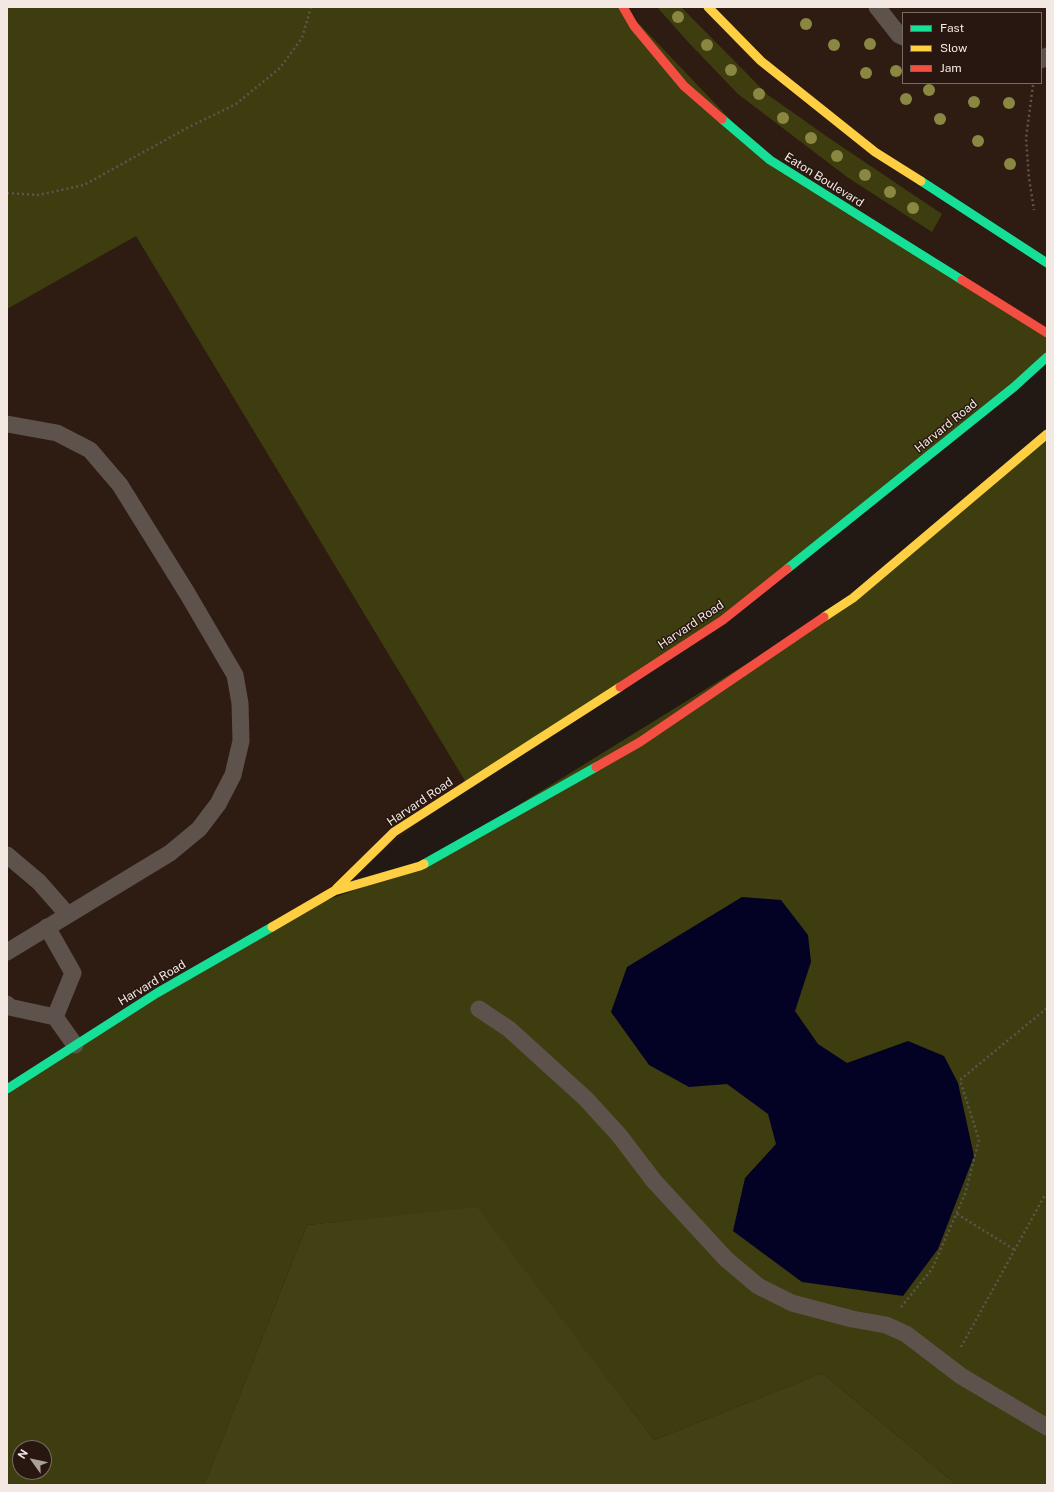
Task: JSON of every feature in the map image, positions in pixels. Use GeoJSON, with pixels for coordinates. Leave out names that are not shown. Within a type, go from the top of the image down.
{"type":"FeatureCollection","features":[{"type":"Feature","properties":{"kind":"main road","name":"Eaton Boulevard"},"geometry":{"type":"LineString","coordinates":[[623,7],[634,26],[684,86],[770,160],[1047,333]]}},
{"type":"Feature","properties":{"kind":"main road"},"geometry":{"type":"LineString","coordinates":[[708,7],[761,61],[875,152],[1047,263]]}},
{"type":"Feature","properties":{"kind":"main road","name":"Harvard Road"},"geometry":{"type":"LineString","coordinates":[[334,891],[394,832],[723,620],[1008,392],[1047,357]]}},
{"type":"Feature","properties":{"kind":"main road","name":"Harvard Road"},"geometry":{"type":"LineString","coordinates":[[7,1088],[157,994],[334,891],[420,866],[640,742],[853,598],[1047,434]]}},
{"type":"Feature","properties":{"kind":"lane"},"geometry":{"type":"LineString","coordinates":[[876,7],[899,35],[902,36]]}},
{"type":"Feature","properties":{"kind":"lane"},"geometry":{"type":"LineString","coordinates":[[7,424],[57,433],[90,450],[120,485],[187,593],[235,675],[240,703],[241,741],[233,775],[218,804],[199,829],[170,853],[7,952]]}},
{"type":"Feature","properties":{"kind":"lane"},"geometry":{"type":"LineString","coordinates":[[7,855],[39,882],[68,915]]}},
{"type":"Feature","properties":{"kind":"lane"},"geometry":{"type":"LineString","coordinates":[[47,927],[73,973],[55,1017]]}},
{"type":"Feature","properties":{"kind":"lane"},"geometry":{"type":"LineString","coordinates":[[7,1004],[9,1007],[55,1017],[75,1045]]}},
{"type":"Feature","properties":{"kind":"lane"},"geometry":{"type":"LineString","coordinates":[[479,1009],[509,1029],[586,1099],[619,1135],[654,1181],[726,1259],[758,1286],[792,1303],[852,1319],[886,1325],[906,1334],[961,1376],[1047,1427]]}},
{"type":"Feature","properties":{"kind":"path"},"geometry":{"type":"LineString","coordinates":[[7,193],[38,195],[84,185],[187,128],[236,104],[280,68],[302,38],[311,7]]}},
{"type":"Feature","properties":{"kind":"path"},"geometry":{"type":"LineString","coordinates":[[1032,85],[1026,138],[1029,178],[1034,210]]}},
{"type":"Feature","properties":{"kind":"path"},"geometry":{"type":"LineString","coordinates":[[886,1325],[932,1269],[965,1194],[979,1140],[960,1080],[1047,1008]]}},
{"type":"Feature","properties":{"kind":"path"},"geometry":{"type":"LineString","coordinates":[[950,1367],[1045,1195],[1047,1195]]}},
{"type":"Feature","properties":{"kind":"path"},"geometry":{"type":"LineString","coordinates":[[957,1214],[1015,1250]]}},
{"type":"Feature","properties":{"kind":"shaded area"},"geometry":{"type":"Polygon","coordinates":[[[7,7],[1047,7],[1047,357],[467,784],[334,891],[7,1089],[7,7]]]}},
{"type":"Feature","properties":{"kind":"shaded area"},"geometry":{"type":"Polygon","coordinates":[[[7,7],[623,7],[769,160],[1047,333],[1047,357],[723,620],[467,784],[136,236],[7,309],[7,7]]]}},
{"type":"Feature","properties":{"kind":"shaded area"},"geometry":{"type":"Polygon","coordinates":[[[657,7],[681,7],[768,95],[942,214],[932,232],[847,177],[738,94],[657,7]]]}},
{"type":"Feature","properties":{"kind":"shaded area"},"geometry":{"type":"Polygon","coordinates":[[[1047,434],[1047,1485],[957,1485],[822,1373],[654,1440],[477,1208],[307,1225],[204,1485],[7,1485],[7,1089],[303,909],[420,866],[853,598],[1047,434]]]}},
{"type":"Feature","properties":{"kind":"shaded area"},"geometry":{"type":"Polygon","coordinates":[[[477,1207],[654,1440],[822,1373],[957,1485],[204,1485],[307,1225],[477,1207]]]}},
{"type":"Feature","properties":{"kind":"water"},"geometry":{"type":"Polygon","coordinates":[[[742,897],[781,900],[808,935],[811,962],[795,1011],[818,1044],[847,1063],[908,1041],[944,1056],[958,1083],[974,1156],[938,1249],[903,1296],[802,1282],[733,1231],[745,1178],[776,1144],[768,1114],[727,1084],[689,1087],[649,1065],[611,1012],[627,967],[742,897]]]}},
{"type":"Feature","properties":{"kind":"traffic: fast"},"geometry":{"type":"LineString","coordinates":[[722,119],[770,160],[962,280]]}},
{"type":"Feature","properties":{"kind":"traffic: fast"},"geometry":{"type":"LineString","coordinates":[[921,181],[1047,263]]}},
{"type":"Feature","properties":{"kind":"traffic: fast"},"geometry":{"type":"LineString","coordinates":[[787,569],[1014,387],[1047,357]]}},
{"type":"Feature","properties":{"kind":"traffic: fast"},"geometry":{"type":"LineString","coordinates":[[424,864],[596,767]]}},
{"type":"Feature","properties":{"kind":"traffic: fast"},"geometry":{"type":"LineString","coordinates":[[7,1089],[157,993],[272,927]]}},
{"type":"Feature","properties":{"kind":"traffic: slow"},"geometry":{"type":"LineString","coordinates":[[708,7],[761,61],[875,152],[921,181]]}},
{"type":"Feature","properties":{"kind":"traffic: slow"},"geometry":{"type":"LineString","coordinates":[[824,617],[853,598],[1047,434]]}},
{"type":"Feature","properties":{"kind":"traffic: slow"},"geometry":{"type":"LineString","coordinates":[[336,889],[394,832],[620,687]]}},
{"type":"Feature","properties":{"kind":"traffic: slow"},"geometry":{"type":"LineString","coordinates":[[272,927],[334,891],[424,864]]}},
{"type":"Feature","properties":{"kind":"traffic: jam"},"geometry":{"type":"LineString","coordinates":[[623,7],[634,26],[684,86],[722,119]]}},
{"type":"Feature","properties":{"kind":"traffic: jam"},"geometry":{"type":"LineString","coordinates":[[962,280],[1047,333]]}},
{"type":"Feature","properties":{"kind":"traffic: jam"},"geometry":{"type":"LineString","coordinates":[[620,687],[723,620],[787,569]]}},
{"type":"Feature","properties":{"kind":"traffic: jam"},"geometry":{"type":"LineString","coordinates":[[596,767],[640,742],[824,617]]}}]}
